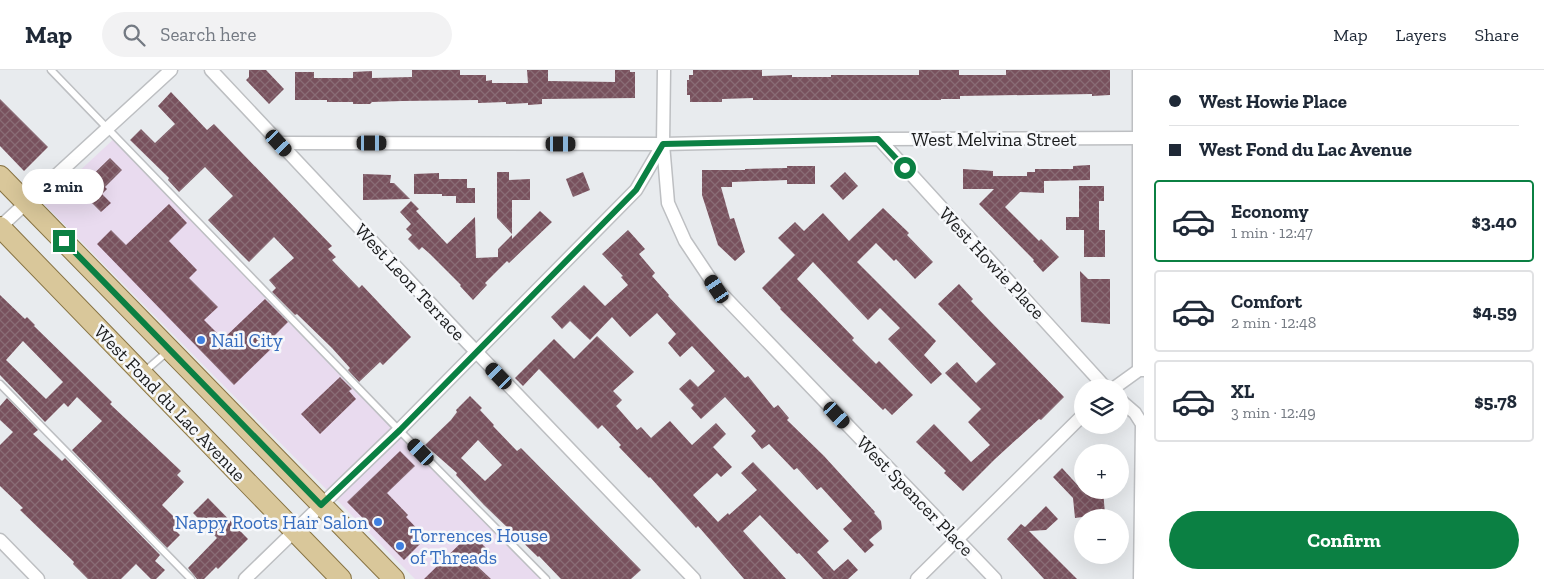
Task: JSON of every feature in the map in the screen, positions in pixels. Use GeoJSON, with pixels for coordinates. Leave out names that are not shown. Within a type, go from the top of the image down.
{"type":"FeatureCollection","features":[{"type":"Feature","properties":{"kind":"main road","name":"West Fond du Lac Avenue"},"geometry":{"type":"LineString","coordinates":[[0,176],[394,579]]}},
{"type":"Feature","properties":{"kind":"main road","name":"West Fond du Lac Avenue"},"geometry":{"type":"LineString","coordinates":[[0,227],[341,579]]}},
{"type":"Feature","properties":{"kind":"street"},"geometry":{"type":"LineString","coordinates":[[0,227],[170,70]]}},
{"type":"Feature","properties":{"kind":"street","name":"West Leon Terrace"},"geometry":{"type":"LineString","coordinates":[[211,70],[476,352],[694,579]]}},
{"type":"Feature","properties":{"kind":"street","name":"West Spencer Place"},"geometry":{"type":"LineString","coordinates":[[664,70],[663,144],[668,203],[685,241],[717,289],[995,579]]}},
{"type":"Feature","properties":{"kind":"street"},"geometry":{"type":"LineString","coordinates":[[1128,379],[1142,370],[1139,70]]}},
{"type":"Feature","properties":{"kind":"street","name":"West Melvina Street"},"geometry":{"type":"LineString","coordinates":[[279,143],[663,144],[878,139],[1140,138]]}},
{"type":"Feature","properties":{"kind":"street","name":"West Howie Place"},"geometry":{"type":"LineString","coordinates":[[878,139],[1098,379]]}},
{"type":"Feature","properties":{"kind":"street"},"geometry":{"type":"LineString","coordinates":[[245,579],[400,430],[636,190],[663,144]]}},
{"type":"Feature","properties":{"kind":"street"},"geometry":{"type":"LineString","coordinates":[[1129,408],[1142,424],[1140,579]]}},
{"type":"Feature","properties":{"kind":"street"},"geometry":{"type":"LineString","coordinates":[[917,579],[1074,424]]}},
{"type":"Feature","properties":{"kind":"street"},"geometry":{"type":"LineString","coordinates":[[0,540],[38,579]]}},
{"type":"Feature","properties":{"kind":"lane"},"geometry":{"type":"LineString","coordinates":[[51,70],[546,579]]}},
{"type":"Feature","properties":{"kind":"lane"},"geometry":{"type":"LineString","coordinates":[[142,374],[170,350]]}},
{"type":"Feature","properties":{"kind":"lane"},"geometry":{"type":"LineString","coordinates":[[0,384],[191,579]]}},
{"type":"Feature","properties":{"kind":"shaded area"},"geometry":{"type":"Polygon","coordinates":[[[118,135],[547,579],[415,579],[44,204],[118,135]]]}},
{"type":"Feature","properties":{"kind":"building"},"geometry":{"type":"Polygon","coordinates":[[[249,70],[266,70],[284,89],[269,104],[246,80],[249,77],[249,70]]]}},
{"type":"Feature","properties":{"kind":"building"},"geometry":{"type":"Polygon","coordinates":[[[412,70],[460,70],[460,75],[486,75],[486,81],[492,80],[492,83],[528,83],[527,70],[548,70],[548,81],[615,82],[615,70],[630,70],[630,72],[635,72],[635,98],[542,99],[542,104],[528,105],[528,103],[506,104],[506,102],[478,103],[478,100],[353,104],[353,102],[327,102],[327,100],[295,100],[295,72],[314,72],[314,78],[353,78],[353,72],[372,71],[372,78],[412,77],[412,70]]]}},
{"type":"Feature","properties":{"kind":"building"},"geometry":{"type":"Polygon","coordinates":[[[693,70],[762,70],[762,76],[831,77],[831,75],[919,75],[919,70],[959,70],[959,75],[1006,75],[1006,70],[1110,70],[1110,95],[960,96],[960,99],[941,100],[753,100],[753,98],[722,99],[722,102],[690,102],[690,95],[687,95],[687,80],[689,80],[689,75],[693,75],[693,70]]]}},
{"type":"Feature","properties":{"kind":"building"},"geometry":{"type":"Polygon","coordinates":[[[171,92],[207,130],[214,124],[332,246],[328,249],[336,257],[332,260],[359,288],[362,285],[411,337],[383,365],[380,362],[359,382],[348,370],[350,368],[332,348],[272,292],[276,288],[269,280],[294,258],[274,237],[249,262],[238,251],[208,220],[233,196],[205,167],[179,192],[168,180],[169,178],[130,140],[141,129],[155,143],[175,124],[158,106],[171,92]]]}},
{"type":"Feature","properties":{"kind":"building"},"geometry":{"type":"Polygon","coordinates":[[[0,99],[48,147],[24,171],[0,146],[0,99]]]}},
{"type":"Feature","properties":{"kind":"building"},"geometry":{"type":"Polygon","coordinates":[[[110,158],[122,170],[105,187],[107,189],[102,194],[111,203],[101,212],[78,189],[110,158]]]}},
{"type":"Feature","properties":{"kind":"building"},"geometry":{"type":"Polygon","coordinates":[[[1090,165],[1090,180],[1044,181],[1044,193],[1020,192],[1005,207],[1039,241],[1041,239],[1059,257],[1043,272],[1034,260],[979,204],[994,189],[963,189],[963,169],[993,171],[993,176],[1027,176],[1027,172],[1035,172],[1035,169],[1073,169],[1073,166],[1090,165]]]}},
{"type":"Feature","properties":{"kind":"building"},"geometry":{"type":"Polygon","coordinates":[[[787,166],[815,166],[815,184],[787,184],[787,180],[732,182],[732,187],[721,187],[730,219],[734,218],[745,252],[735,261],[718,245],[702,195],[702,170],[745,170],[787,168],[787,166]]]}},
{"type":"Feature","properties":{"kind":"building"},"geometry":{"type":"Polygon","coordinates":[[[497,172],[509,172],[509,180],[530,179],[530,200],[512,200],[512,234],[497,218],[497,172]]]}},
{"type":"Feature","properties":{"kind":"building"},"geometry":{"type":"Polygon","coordinates":[[[583,172],[590,190],[573,197],[566,179],[583,172]]]}},
{"type":"Feature","properties":{"kind":"building"},"geometry":{"type":"Polygon","coordinates":[[[845,172],[858,186],[843,200],[830,186],[845,172]]]}},
{"type":"Feature","properties":{"kind":"building"},"geometry":{"type":"Polygon","coordinates":[[[439,173],[439,179],[467,179],[467,188],[475,188],[475,203],[456,203],[456,196],[414,194],[414,174],[439,173]]]}},
{"type":"Feature","properties":{"kind":"building"},"geometry":{"type":"Polygon","coordinates":[[[363,174],[391,175],[390,183],[394,183],[410,199],[363,200],[363,174]]]}},
{"type":"Feature","properties":{"kind":"building"},"geometry":{"type":"Polygon","coordinates":[[[1079,186],[1104,186],[1104,201],[1099,201],[1099,230],[1105,230],[1105,257],[1084,257],[1084,230],[1066,230],[1066,217],[1079,217],[1079,186]]]}},
{"type":"Feature","properties":{"kind":"building"},"geometry":{"type":"Polygon","coordinates":[[[411,201],[419,209],[416,211],[447,244],[475,217],[476,258],[498,257],[498,249],[512,235],[512,239],[540,211],[552,222],[509,263],[507,261],[485,283],[487,285],[473,300],[430,254],[422,247],[419,250],[408,239],[412,235],[406,229],[411,224],[400,212],[411,201]]]}},
{"type":"Feature","properties":{"kind":"building"},"geometry":{"type":"Polygon","coordinates":[[[169,204],[187,223],[169,241],[197,270],[189,278],[218,307],[204,320],[223,339],[265,299],[288,322],[270,340],[275,345],[234,385],[97,244],[111,230],[126,245],[169,204]]]}},
{"type":"Feature","properties":{"kind":"building"},"geometry":{"type":"Polygon","coordinates":[[[883,208],[909,233],[907,235],[933,262],[915,279],[896,259],[894,261],[876,243],[857,262],[936,341],[924,355],[942,374],[931,384],[888,339],[900,328],[880,308],[868,320],[813,262],[797,279],[854,338],[852,340],[876,364],[879,361],[913,395],[892,415],[885,408],[883,410],[852,380],[780,309],[762,288],[795,255],[778,238],[795,222],[804,231],[823,213],[849,241],[883,208]]]}},
{"type":"Feature","properties":{"kind":"building"},"geometry":{"type":"Polygon","coordinates":[[[628,230],[645,249],[639,254],[655,273],[652,276],[668,296],[745,378],[748,376],[774,408],[778,405],[789,418],[787,420],[824,456],[875,512],[881,521],[882,529],[869,540],[874,545],[865,553],[843,529],[852,521],[821,487],[817,490],[797,468],[794,470],[769,444],[762,449],[751,436],[756,431],[725,397],[701,419],[691,408],[694,405],[679,389],[690,379],[698,387],[715,371],[692,346],[680,357],[668,343],[676,334],[657,313],[630,337],[612,317],[590,340],[570,321],[562,329],[551,317],[584,285],[605,306],[628,285],[621,277],[623,276],[602,254],[628,230]]]}},
{"type":"Feature","properties":{"kind":"building"},"geometry":{"type":"Polygon","coordinates":[[[1080,271],[1088,279],[1110,279],[1110,324],[1081,322],[1080,271]]]}},
{"type":"Feature","properties":{"kind":"building"},"geometry":{"type":"Polygon","coordinates":[[[959,284],[973,299],[971,301],[1064,397],[1041,420],[1039,419],[995,459],[963,491],[944,473],[946,471],[916,442],[934,424],[971,462],[990,445],[968,422],[981,409],[945,373],[957,362],[976,383],[996,364],[938,304],[959,284]]]}},
{"type":"Feature","properties":{"kind":"building"},"geometry":{"type":"Polygon","coordinates":[[[0,295],[25,319],[27,317],[112,402],[110,404],[181,471],[177,475],[184,482],[162,505],[181,524],[175,530],[180,535],[167,548],[72,450],[102,421],[77,397],[68,407],[64,403],[45,422],[0,375],[0,295]],[[23,341],[6,360],[46,399],[63,382],[23,341]]]}},
{"type":"Feature","properties":{"kind":"building"},"geometry":{"type":"Polygon","coordinates":[[[597,336],[634,372],[613,391],[622,400],[616,406],[637,430],[641,427],[651,438],[670,421],[692,445],[716,423],[726,434],[713,447],[732,467],[721,477],[717,473],[693,495],[718,522],[728,513],[729,515],[757,490],[741,473],[753,462],[829,541],[817,552],[834,571],[848,559],[858,570],[848,579],[823,579],[760,515],[743,531],[786,579],[744,579],[698,526],[696,528],[650,477],[619,447],[621,445],[602,425],[598,429],[539,369],[523,386],[515,378],[554,339],[574,359],[597,336]]]}},
{"type":"Feature","properties":{"kind":"building"},"geometry":{"type":"Polygon","coordinates":[[[340,377],[352,389],[349,391],[356,399],[320,434],[301,414],[340,377]]]}},
{"type":"Feature","properties":{"kind":"building"},"geometry":{"type":"Polygon","coordinates":[[[470,396],[482,408],[480,410],[493,426],[517,451],[521,448],[641,570],[631,579],[561,579],[484,505],[456,475],[457,473],[425,445],[451,420],[457,412],[456,410],[470,396]],[[478,440],[461,458],[485,481],[502,465],[478,440]]]}},
{"type":"Feature","properties":{"kind":"building"},"geometry":{"type":"Polygon","coordinates":[[[7,398],[38,430],[33,434],[62,461],[65,458],[160,555],[155,561],[165,570],[156,579],[151,579],[136,564],[121,579],[88,579],[73,564],[74,562],[20,510],[23,508],[0,486],[0,445],[13,432],[0,420],[0,406],[7,398]]]}},
{"type":"Feature","properties":{"kind":"building"},"geometry":{"type":"Polygon","coordinates":[[[400,451],[415,466],[387,493],[426,538],[404,560],[347,502],[400,451]]]}},
{"type":"Feature","properties":{"kind":"building"},"geometry":{"type":"Polygon","coordinates":[[[1062,468],[1074,481],[1074,499],[1104,499],[1105,509],[1074,509],[1073,498],[1053,477],[1062,468]]]}},
{"type":"Feature","properties":{"kind":"building"},"geometry":{"type":"Polygon","coordinates":[[[208,498],[248,539],[218,569],[216,567],[204,579],[197,579],[188,568],[217,538],[193,513],[208,498]]]}},
{"type":"Feature","properties":{"kind":"building"},"geometry":{"type":"Polygon","coordinates":[[[1046,506],[1058,519],[1046,530],[1029,531],[1077,579],[1044,579],[1007,539],[1021,524],[1025,527],[1046,506]]]}},
{"type":"Feature","properties":{"kind":"building"},"geometry":{"type":"Polygon","coordinates":[[[471,533],[490,552],[476,565],[491,579],[424,579],[471,533]]]}},
{"type":"Feature","properties":{"kind":"place","name":"Nail City"},"geometry":{"type":"Point","coordinates":[201,340]}},
{"type":"Feature","properties":{"kind":"place","name":"Nappy Roots Hair Salon"},"geometry":{"type":"Point","coordinates":[378,522]}},
{"type":"Feature","properties":{"kind":"place","name":"Torrences House of Threads"},"geometry":{"type":"Point","coordinates":[400,546]}},
{"type":"Feature","properties":{"kind":"route"},"geometry":{"type":"LineString","coordinates":[[64,241],[321,505],[400,430],[636,190],[663,144],[878,139],[905,168]]}}]}
